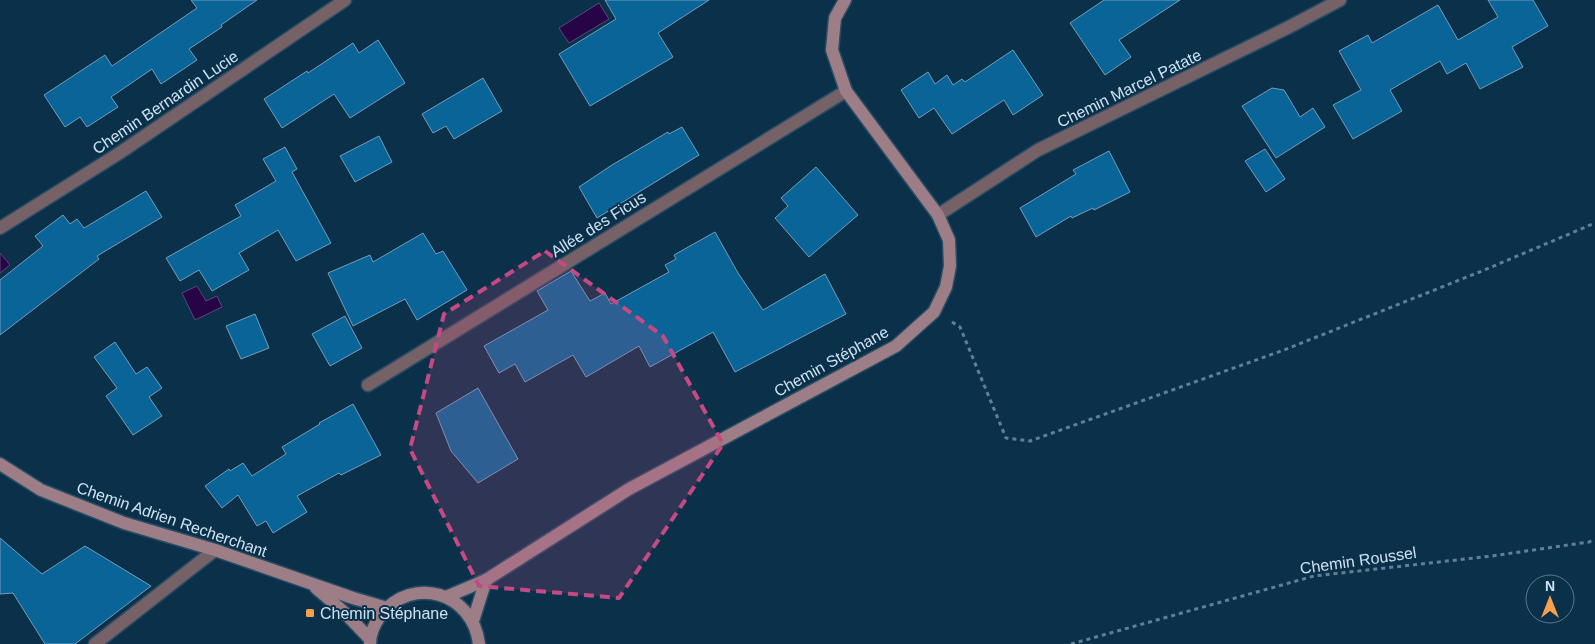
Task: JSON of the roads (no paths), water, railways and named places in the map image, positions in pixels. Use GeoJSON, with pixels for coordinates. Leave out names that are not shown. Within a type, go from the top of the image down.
{"type":"FeatureCollection","features":[{"type":"Feature","properties":{"kind":"main road","name":"Chemin Stéphane"},"geometry":{"type":"LineString","coordinates":[[446,598],[486,580],[629,489],[896,346],[934,312],[946,287],[950,266],[949,240],[938,216],[846,91],[832,50],[835,18],[845,0]]}},
{"type":"Feature","properties":{"kind":"main road","name":"Chemin Adrien Recherchant"},"geometry":{"type":"LineString","coordinates":[[0,464],[41,490],[115,519],[215,550],[387,608]]}},
{"type":"Feature","properties":{"kind":"main road"},"geometry":{"type":"LineString","coordinates":[[473,621],[486,580]]}},
{"type":"Feature","properties":{"kind":"main road","name":"Chemin Adrien Recherchant"},"geometry":{"type":"LineString","coordinates":[[310,583],[344,612],[370,642]]}},
{"type":"Feature","properties":{"kind":"main road","name":"Chemin Adrien Recherchant"},"geometry":{"type":"LineString","coordinates":[[370,642],[376,622],[387,608],[400,599],[415,594],[431,593],[446,598],[462,607],[473,621],[478,634],[479,644]]}},
{"type":"Feature","properties":{"kind":"street","name":"Chemin Bernardin Lucie"},"geometry":{"type":"LineString","coordinates":[[0,228],[126,149],[345,0]]}},
{"type":"Feature","properties":{"kind":"street","name":"Chemin Marcel Patate"},"geometry":{"type":"LineString","coordinates":[[938,216],[1038,150],[1280,32],[1340,0]]}},
{"type":"Feature","properties":{"kind":"street","name":"Allée des Ficus"},"geometry":{"type":"LineString","coordinates":[[368,385],[846,91]]}},
{"type":"Feature","properties":{"kind":"street"},"geometry":{"type":"LineString","coordinates":[[95,644],[215,550]]}},
{"type":"Feature","properties":{"kind":"place","name":"Chemin Stéphane"},"geometry":{"type":"Point","coordinates":[310,613]}}]}
